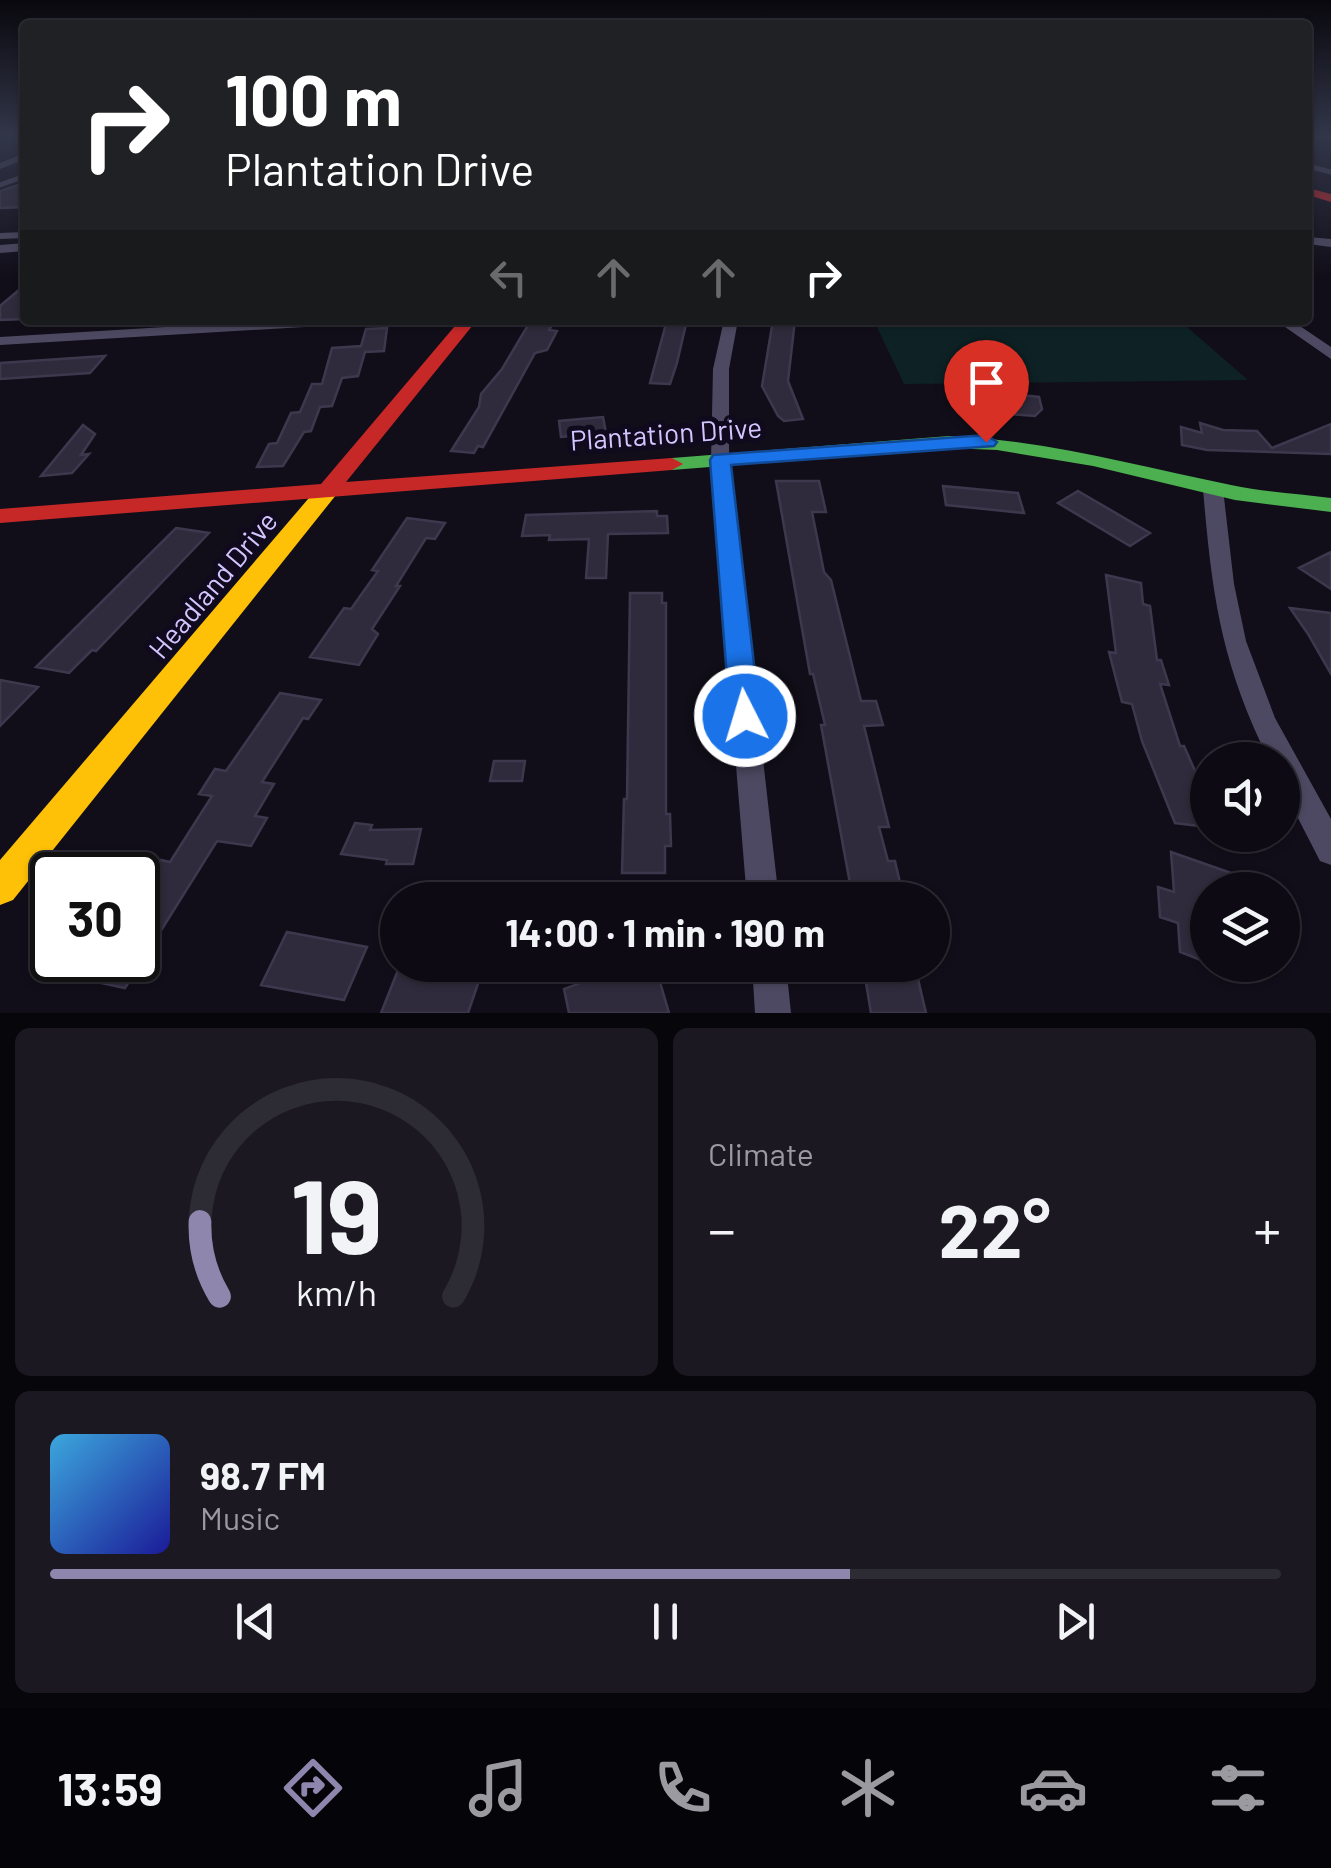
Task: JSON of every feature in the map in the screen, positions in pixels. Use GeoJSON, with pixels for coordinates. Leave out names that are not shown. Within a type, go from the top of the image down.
{"type":"FeatureCollection","features":[{"type":"Feature","properties":{"kind":"street"},"geometry":{"type":"LineString","coordinates":[[0,341],[270,325]]}},
{"type":"Feature","properties":{"kind":"street","name":"Headland Drive"},"geometry":{"type":"LineString","coordinates":[[0,886],[465,325]]}},
{"type":"Feature","properties":{"kind":"street"},"geometry":{"type":"LineString","coordinates":[[731,325],[721,369],[720,460],[760,882]]}},
{"type":"Feature","properties":{"kind":"street"},"geometry":{"type":"LineString","coordinates":[[1289,325],[1331,354]]}},
{"type":"Feature","properties":{"kind":"street","name":"Plantation Drive"},"geometry":{"type":"LineString","coordinates":[[0,516],[986,442],[1031,448],[1286,503],[1331,505]]}},
{"type":"Feature","properties":{"kind":"street"},"geometry":{"type":"LineString","coordinates":[[1213,489],[1225,600],[1234,644],[1261,716],[1330,847]]}},
{"type":"Feature","properties":{"kind":"street"},"geometry":{"type":"LineString","coordinates":[[771,982],[774,1013]]}},
{"type":"Feature","properties":{"kind":"green space"},"geometry":{"type":"Polygon","coordinates":[[[876,325],[1185,325],[1248,380],[904,384],[876,325]]]}},
{"type":"Feature","properties":{"kind":"building"},"geometry":{"type":"Polygon","coordinates":[[[20,185],[20,207],[0,208],[0,191],[20,185]]]}},
{"type":"Feature","properties":{"kind":"building"},"geometry":{"type":"Polygon","coordinates":[[[20,289],[20,319],[0,320],[0,306],[20,289]]]}},
{"type":"Feature","properties":{"kind":"building"},"geometry":{"type":"Polygon","coordinates":[[[528,325],[552,325],[549,330],[557,331],[547,350],[535,353],[483,447],[478,446],[474,453],[451,451],[479,407],[481,394],[502,369],[528,325]]]}},
{"type":"Feature","properties":{"kind":"building"},"geometry":{"type":"Polygon","coordinates":[[[666,325],[686,325],[670,384],[650,383],[666,325]]]}},
{"type":"Feature","properties":{"kind":"building"},"geometry":{"type":"Polygon","coordinates":[[[772,325],[794,325],[788,381],[803,419],[784,421],[762,386],[772,325]]]}},
{"type":"Feature","properties":{"kind":"building"},"geometry":{"type":"Polygon","coordinates":[[[387,328],[384,351],[365,352],[358,376],[342,378],[332,406],[320,407],[311,431],[304,432],[283,466],[257,467],[269,444],[277,443],[291,413],[300,412],[312,384],[322,384],[332,348],[361,346],[366,329],[387,328]]]}},
{"type":"Feature","properties":{"kind":"building"},"geometry":{"type":"Polygon","coordinates":[[[105,356],[90,373],[0,379],[0,363],[105,356]]]}},
{"type":"Feature","properties":{"kind":"building"},"geometry":{"type":"Polygon","coordinates":[[[977,390],[1039,397],[1042,409],[1035,416],[985,412],[977,390]]]}},
{"type":"Feature","properties":{"kind":"building"},"geometry":{"type":"Polygon","coordinates":[[[603,417],[606,433],[561,437],[559,421],[603,417]]]}},
{"type":"Feature","properties":{"kind":"building"},"geometry":{"type":"Polygon","coordinates":[[[1200,423],[1223,430],[1257,431],[1272,448],[1331,424],[1331,454],[1207,450],[1182,445],[1181,427],[1202,433],[1200,423]]]}},
{"type":"Feature","properties":{"kind":"building"},"geometry":{"type":"Polygon","coordinates":[[[83,425],[95,434],[81,455],[89,454],[72,473],[41,476],[83,425]]]}},
{"type":"Feature","properties":{"kind":"building"},"geometry":{"type":"Polygon","coordinates":[[[776,481],[819,481],[826,512],[812,512],[824,572],[831,580],[861,701],[876,701],[883,725],[864,726],[889,827],[879,827],[888,861],[895,861],[900,882],[850,882],[821,725],[825,725],[810,674],[776,481]]]}},
{"type":"Feature","properties":{"kind":"building"},"geometry":{"type":"Polygon","coordinates":[[[943,486],[1018,493],[1024,513],[946,505],[943,486]]]}},
{"type":"Feature","properties":{"kind":"building"},"geometry":{"type":"Polygon","coordinates":[[[1078,491],[1150,533],[1130,546],[1058,503],[1078,491]]]}},
{"type":"Feature","properties":{"kind":"building"},"geometry":{"type":"Polygon","coordinates":[[[657,511],[657,516],[667,516],[668,533],[608,534],[606,578],[586,578],[589,539],[522,536],[526,515],[657,511]]]}},
{"type":"Feature","properties":{"kind":"building"},"geometry":{"type":"Polygon","coordinates":[[[407,518],[445,523],[435,539],[426,538],[396,586],[400,586],[372,629],[378,634],[359,665],[310,657],[344,608],[351,609],[378,571],[372,570],[407,518]]]}},
{"type":"Feature","properties":{"kind":"building"},"geometry":{"type":"Polygon","coordinates":[[[176,528],[209,533],[96,651],[92,650],[69,673],[36,667],[176,528]]]}},
{"type":"Feature","properties":{"kind":"building"},"geometry":{"type":"Polygon","coordinates":[[[1331,552],[1331,589],[1299,568],[1331,552]]]}},
{"type":"Feature","properties":{"kind":"building"},"geometry":{"type":"Polygon","coordinates":[[[1106,575],[1141,583],[1143,604],[1150,606],[1157,660],[1161,660],[1169,685],[1160,684],[1180,746],[1184,746],[1190,760],[1190,825],[1175,823],[1142,741],[1132,704],[1122,702],[1109,652],[1116,653],[1106,575]]]}},
{"type":"Feature","properties":{"kind":"building"},"geometry":{"type":"Polygon","coordinates":[[[630,593],[662,593],[662,603],[666,603],[666,814],[670,814],[671,846],[665,846],[665,873],[622,873],[630,593]]]}},
{"type":"Feature","properties":{"kind":"building"},"geometry":{"type":"Polygon","coordinates":[[[1290,608],[1331,613],[1331,674],[1308,634],[1290,608]]]}},
{"type":"Feature","properties":{"kind":"building"},"geometry":{"type":"Polygon","coordinates":[[[0,680],[38,687],[0,726],[0,680]]]}},
{"type":"Feature","properties":{"kind":"building"},"geometry":{"type":"Polygon","coordinates":[[[280,693],[321,700],[308,719],[303,718],[262,782],[274,784],[255,816],[267,818],[251,846],[217,841],[160,932],[160,862],[170,862],[212,796],[199,794],[215,769],[226,771],[280,693]]]}},
{"type":"Feature","properties":{"kind":"building"},"geometry":{"type":"Polygon","coordinates":[[[494,761],[525,761],[522,781],[490,781],[494,761]]]}},
{"type":"Feature","properties":{"kind":"building"},"geometry":{"type":"Polygon","coordinates":[[[355,823],[372,825],[370,830],[421,829],[413,864],[386,864],[387,860],[341,854],[355,823]]]}},
{"type":"Feature","properties":{"kind":"building"},"geometry":{"type":"Polygon","coordinates":[[[1171,852],[1228,872],[1190,872],[1190,956],[1180,952],[1178,923],[1160,917],[1158,887],[1174,892],[1171,852]]]}},
{"type":"Feature","properties":{"kind":"building"},"geometry":{"type":"Polygon","coordinates":[[[287,932],[367,947],[344,1000],[261,985],[287,932]]]}},
{"type":"Feature","properties":{"kind":"building"},"geometry":{"type":"Polygon","coordinates":[[[96,982],[129,982],[125,988],[96,982]]]}},
{"type":"Feature","properties":{"kind":"building"},"geometry":{"type":"Polygon","coordinates":[[[393,982],[479,982],[468,1013],[381,1013],[393,982]]]}},
{"type":"Feature","properties":{"kind":"building"},"geometry":{"type":"Polygon","coordinates":[[[583,982],[660,982],[669,1013],[569,1013],[564,989],[583,982]]]}},
{"type":"Feature","properties":{"kind":"building"},"geometry":{"type":"Polygon","coordinates":[[[866,982],[919,982],[926,1013],[871,1013],[866,982]]]}},
{"type":"Feature","properties":{"kind":"traffic: fast"},"geometry":{"type":"LineString","coordinates":[[672,464],[949,442],[997,444],[1093,460],[1235,493],[1331,505]]}},
{"type":"Feature","properties":{"kind":"traffic: slow"},"geometry":{"type":"LineString","coordinates":[[0,887],[328,490]]}},
{"type":"Feature","properties":{"kind":"traffic: jam"},"geometry":{"type":"LineString","coordinates":[[1312,193],[1331,198]]}},
{"type":"Feature","properties":{"kind":"traffic: jam"},"geometry":{"type":"LineString","coordinates":[[328,490],[465,325]]}},
{"type":"Feature","properties":{"kind":"traffic: jam"},"geometry":{"type":"LineString","coordinates":[[0,516],[672,464]]}},
{"type":"Feature","properties":{"kind":"route"},"geometry":{"type":"LineString","coordinates":[[745,716],[720,460],[986,442]]}}]}
